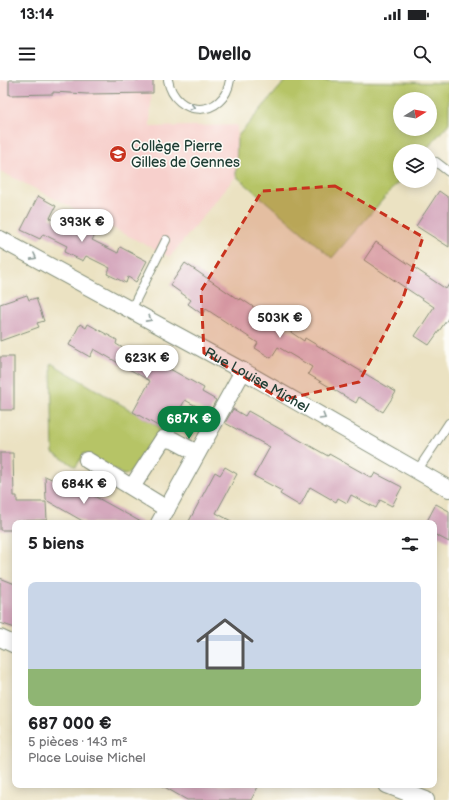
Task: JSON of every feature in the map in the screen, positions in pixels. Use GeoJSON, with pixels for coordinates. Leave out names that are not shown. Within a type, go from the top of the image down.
{"type":"FeatureCollection","features":[{"type":"Feature","properties":{"kind":"street","name":"Rue Louise Michel"},"geometry":{"type":"LineString","coordinates":[[0,239],[243,371],[449,489]]}},
{"type":"Feature","properties":{"kind":"street"},"geometry":{"type":"LineString","coordinates":[[161,520],[243,371]]}},
{"type":"Feature","properties":{"kind":"street"},"geometry":{"type":"LineString","coordinates":[[132,487],[163,439],[173,440],[197,453]]}},
{"type":"Feature","properties":{"kind":"street"},"geometry":{"type":"LineString","coordinates":[[87,460],[167,509]]}},
{"type":"Feature","properties":{"kind":"street"},"geometry":{"type":"LineString","coordinates":[[0,638],[12,644]]}},
{"type":"Feature","properties":{"kind":"street"},"geometry":{"type":"LineString","coordinates":[[395,788],[426,800]]}},
{"type":"Feature","properties":{"kind":"lane"},"geometry":{"type":"LineString","coordinates":[[168,80],[171,91],[180,102],[190,108],[198,109],[212,106],[222,99],[226,93],[230,80]]}},
{"type":"Feature","properties":{"kind":"lane"},"geometry":{"type":"LineString","coordinates":[[437,163],[449,172]]}},
{"type":"Feature","properties":{"kind":"lane"},"geometry":{"type":"LineString","coordinates":[[131,310],[166,240]]}},
{"type":"Feature","properties":{"kind":"lane"},"geometry":{"type":"LineString","coordinates":[[417,471],[449,423]]}},
{"type":"Feature","properties":{"kind":"highlighted area"},"geometry":{"type":"Polygon","coordinates":[[[335,186],[423,237],[402,301],[359,382],[282,400],[204,353],[201,291],[262,191],[335,186]]]}},
{"type":"Feature","properties":{"kind":"shaded area","name":"Collège Pierre Gilles de Gennes"},"geometry":{"type":"Polygon","coordinates":[[[0,80],[152,80],[150,127],[237,125],[236,176],[170,257],[0,171],[0,80]]]}},
{"type":"Feature","properties":{"kind":"green space"},"geometry":{"type":"Polygon","coordinates":[[[286,80],[449,83],[449,123],[431,144],[393,144],[393,188],[332,258],[236,176],[237,137],[286,80]]]}},
{"type":"Feature","properties":{"kind":"green space"},"geometry":{"type":"Polygon","coordinates":[[[51,363],[161,428],[137,471],[124,475],[84,453],[76,467],[53,453],[51,363]]]}},
{"type":"Feature","properties":{"kind":"building"},"geometry":{"type":"Polygon","coordinates":[[[9,80],[153,80],[153,93],[87,94],[53,92],[53,94],[9,95],[9,80]]]}},
{"type":"Feature","properties":{"kind":"building"},"geometry":{"type":"Polygon","coordinates":[[[439,191],[449,198],[449,247],[416,226],[439,191]]]}},
{"type":"Feature","properties":{"kind":"building"},"geometry":{"type":"Polygon","coordinates":[[[38,196],[56,206],[50,218],[75,231],[78,225],[96,234],[92,240],[118,253],[120,247],[147,261],[136,282],[128,277],[126,283],[107,274],[110,268],[86,256],[83,261],[64,252],[67,246],[43,234],[40,239],[21,230],[38,196]]]}},
{"type":"Feature","properties":{"kind":"building"},"geometry":{"type":"Polygon","coordinates":[[[376,242],[446,289],[449,284],[449,317],[429,345],[415,336],[434,307],[364,260],[376,242]]]}},
{"type":"Feature","properties":{"kind":"building"},"geometry":{"type":"Polygon","coordinates":[[[185,263],[239,300],[240,298],[304,341],[305,338],[396,392],[383,412],[359,397],[356,403],[308,374],[312,367],[278,347],[271,358],[255,348],[258,343],[206,309],[202,314],[188,304],[191,300],[170,285],[185,263]]]}},
{"type":"Feature","properties":{"kind":"building"},"geometry":{"type":"Polygon","coordinates":[[[27,295],[29,300],[36,298],[44,321],[37,323],[39,327],[0,341],[0,304],[27,295]]]}},
{"type":"Feature","properties":{"kind":"building"},"geometry":{"type":"Polygon","coordinates":[[[80,324],[86,328],[88,324],[117,340],[116,344],[140,358],[143,354],[204,388],[202,392],[216,400],[209,413],[185,400],[169,430],[165,430],[133,412],[150,381],[94,349],[90,357],[69,345],[80,324]]]}},
{"type":"Feature","properties":{"kind":"building"},"geometry":{"type":"Polygon","coordinates":[[[0,357],[14,357],[14,410],[0,410],[0,357]]]}},
{"type":"Feature","properties":{"kind":"building"},"geometry":{"type":"Polygon","coordinates":[[[233,409],[245,416],[248,411],[328,456],[329,454],[372,478],[375,473],[402,487],[392,506],[380,500],[376,508],[351,495],[347,503],[338,498],[336,502],[310,487],[300,506],[280,494],[282,491],[254,476],[270,447],[225,423],[233,409]]]}},
{"type":"Feature","properties":{"kind":"building"},"geometry":{"type":"Polygon","coordinates":[[[0,453],[13,453],[14,496],[17,496],[17,502],[46,502],[47,520],[12,520],[12,530],[0,530],[0,453]]]}},
{"type":"Feature","properties":{"kind":"building"},"geometry":{"type":"Polygon","coordinates":[[[225,467],[237,474],[216,513],[229,520],[190,520],[215,472],[220,475],[225,467]]]}},
{"type":"Feature","properties":{"kind":"building"},"geometry":{"type":"Polygon","coordinates":[[[45,476],[74,489],[76,486],[138,520],[81,520],[46,500],[45,476]]]}},
{"type":"Feature","properties":{"kind":"building"},"geometry":{"type":"Polygon","coordinates":[[[436,504],[449,511],[449,542],[437,536],[437,520],[428,520],[436,504]]]}},
{"type":"Feature","properties":{"kind":"building"},"geometry":{"type":"Polygon","coordinates":[[[0,578],[12,583],[12,627],[0,623],[0,578]]]}},
{"type":"Feature","properties":{"kind":"building"},"geometry":{"type":"Polygon","coordinates":[[[166,788],[257,788],[251,800],[187,800],[166,788]]]}},
{"type":"Feature","properties":{"kind":"place","name":"Collège Pierre Gilles de Gennes"},"geometry":{"type":"Point","coordinates":[118,154]}}]}
